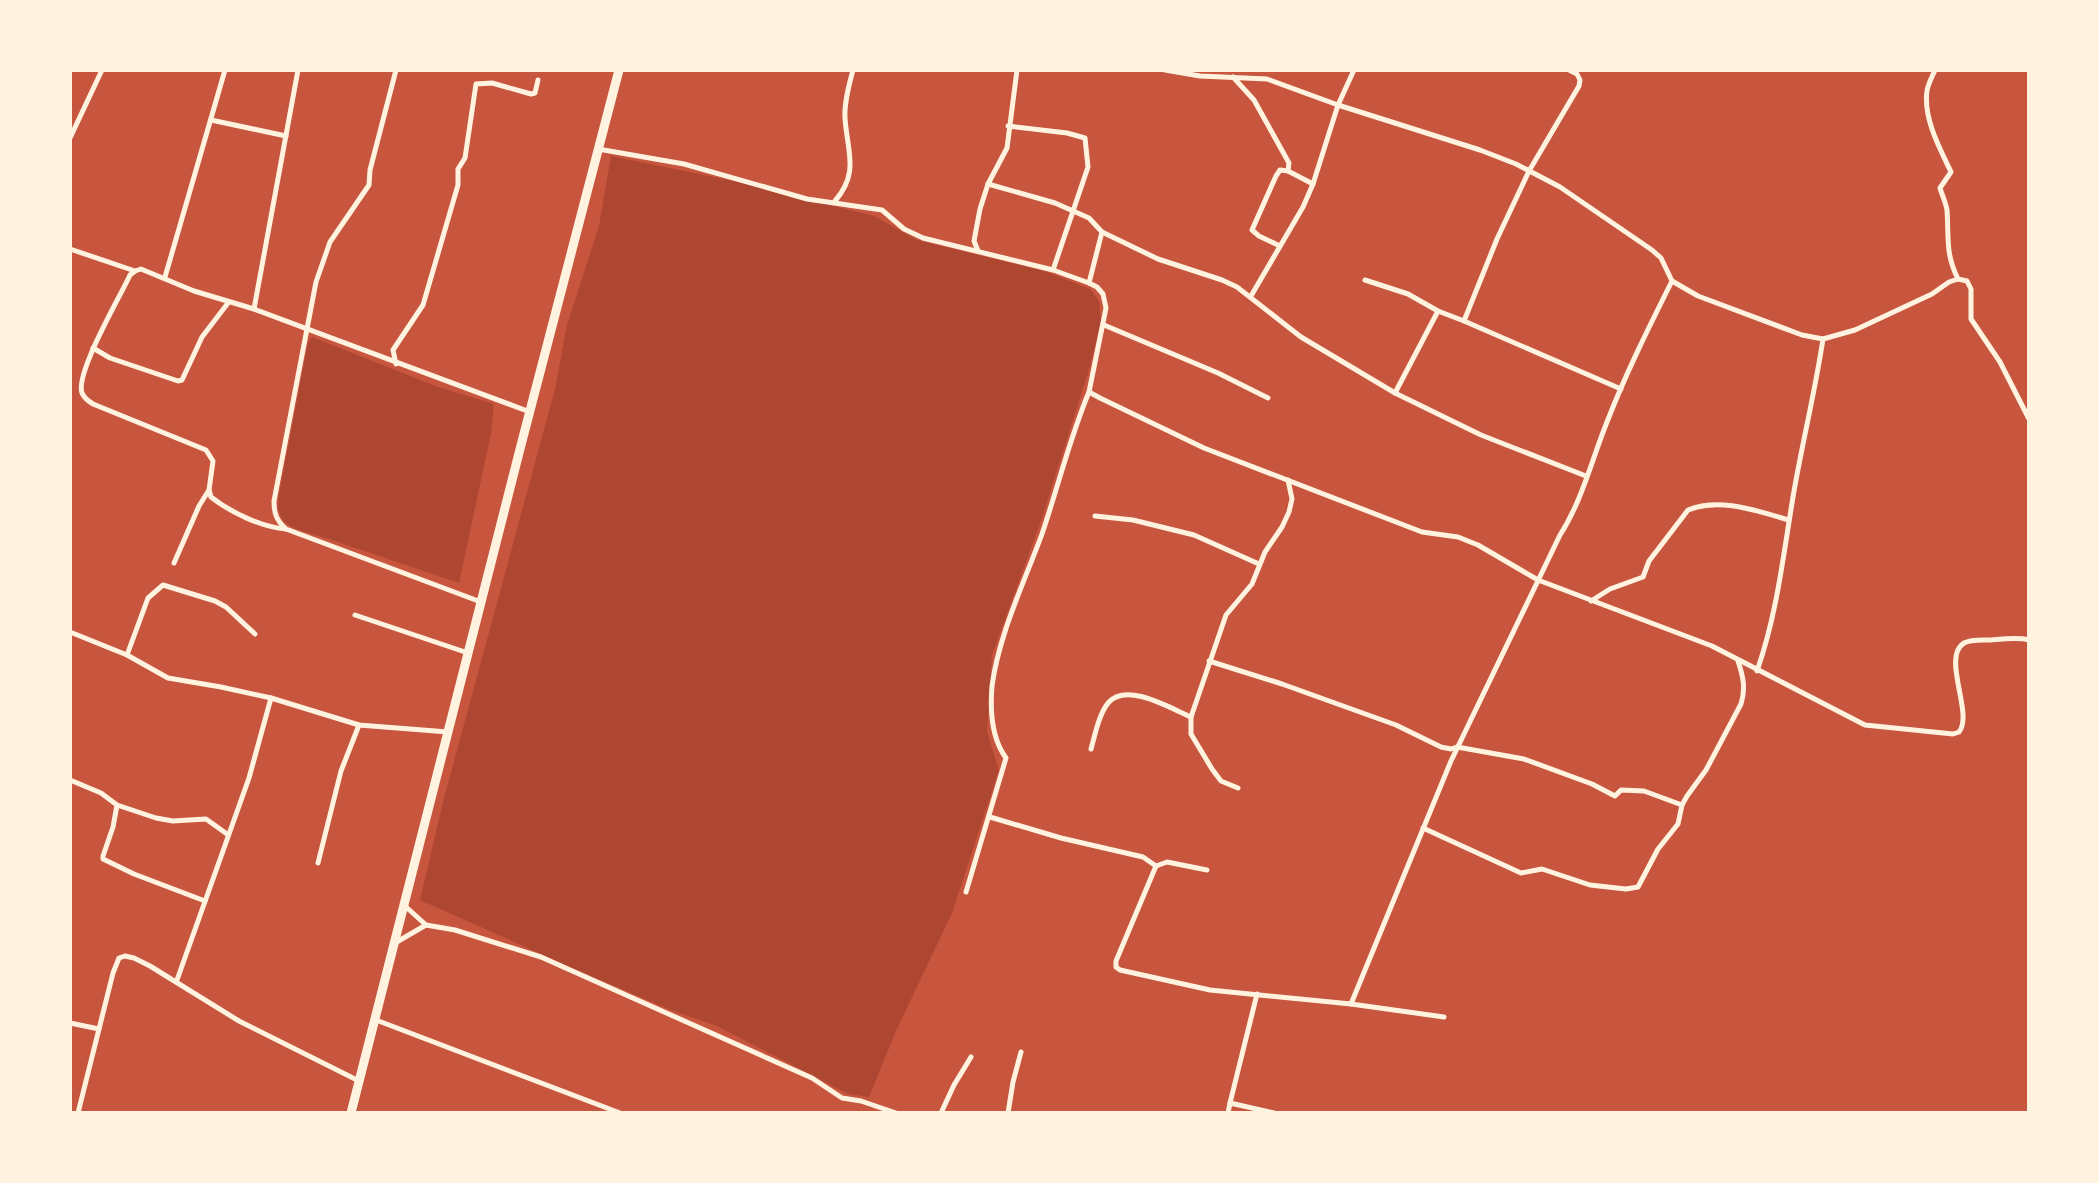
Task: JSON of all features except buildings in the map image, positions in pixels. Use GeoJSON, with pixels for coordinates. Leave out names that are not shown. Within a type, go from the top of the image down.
{"type":"FeatureCollection","features":[{"type":"Feature","properties":{"kind":"highway"},"geometry":{"type":"LineString","coordinates":[[351,1113],[619,70]]}},
{"type":"Feature","properties":{"kind":"street"},"geometry":{"type":"LineString","coordinates":[[70,138],[102,70]]}},
{"type":"Feature","properties":{"kind":"street"},"geometry":{"type":"LineString","coordinates":[[165,277],[225,70]]}},
{"type":"Feature","properties":{"kind":"street"},"geometry":{"type":"LineString","coordinates":[[254,309],[298,70]]}},
{"type":"Feature","properties":{"kind":"street"},"geometry":{"type":"LineString","coordinates":[[286,529],[278,522],[274,513],[274,501],[316,282],[330,242],[369,185],[370,170],[396,70]]}},
{"type":"Feature","properties":{"kind":"street"},"geometry":{"type":"LineString","coordinates":[[835,202],[845,187],[850,166],[851,154],[845,117],[853,70]]}},
{"type":"Feature","properties":{"kind":"street"},"geometry":{"type":"LineString","coordinates":[[978,251],[974,241],[988,184],[1007,148],[1017,70]]}},
{"type":"Feature","properties":{"kind":"street"},"geometry":{"type":"LineString","coordinates":[[1165,70],[1200,76],[1267,79],[1480,150],[1560,187],[1652,250],[1661,258],[1672,281],[1698,296],[1802,335],[1823,338],[1855,330],[1932,294],[1949,282],[1958,279],[1967,281],[1971,289],[1969,314],[1974,326],[2000,362],[2029,419]]}},
{"type":"Feature","properties":{"kind":"street"},"geometry":{"type":"LineString","coordinates":[[1267,79],[1270,70]]}},
{"type":"Feature","properties":{"kind":"street"},"geometry":{"type":"LineString","coordinates":[[1251,296],[1313,184],[1338,104],[1354,70]]}},
{"type":"Feature","properties":{"kind":"street"},"geometry":{"type":"LineString","coordinates":[[1464,321],[1497,239],[1529,171],[1578,86],[1580,80],[1577,74],[1569,70]]}},
{"type":"Feature","properties":{"kind":"street"},"geometry":{"type":"LineString","coordinates":[[1935,70],[1927,89],[1926,105],[1939,146],[1951,172],[1940,188],[1947,208],[1947,244],[1951,265],[1958,279]]}},
{"type":"Feature","properties":{"kind":"street"},"geometry":{"type":"LineString","coordinates":[[1233,77],[1254,100],[1289,163],[1288,171]]}},
{"type":"Feature","properties":{"kind":"street"},"geometry":{"type":"LineString","coordinates":[[396,364],[393,350],[419,312],[432,279],[458,185],[458,169],[465,158],[476,84],[492,83],[531,94],[535,93],[538,80]]}},
{"type":"Feature","properties":{"kind":"street"},"geometry":{"type":"LineString","coordinates":[[211,120],[286,136]]}},
{"type":"Feature","properties":{"kind":"street"},"geometry":{"type":"LineString","coordinates":[[1008,126],[1067,133],[1085,138],[1088,167],[1053,270]]}},
{"type":"Feature","properties":{"kind":"street"},"geometry":{"type":"LineString","coordinates":[[598,149],[684,164],[807,199],[882,210],[904,229],[923,238],[1053,270],[1097,287],[1105,299],[1104,326],[1094,376],[1089,383],[1089,391],[1051,508],[1004,636],[994,674],[993,727],[998,747],[1006,758],[966,891]]}},
{"type":"Feature","properties":{"kind":"street"},"geometry":{"type":"LineString","coordinates":[[1280,246],[1252,230],[1276,176],[1280,170],[1288,171],[1313,184]]}},
{"type":"Feature","properties":{"kind":"street"},"geometry":{"type":"LineString","coordinates":[[988,184],[1055,203],[1089,218],[1102,232],[1158,259],[1222,280],[1251,296],[1301,337],[1395,393],[1482,435],[1586,476]]}},
{"type":"Feature","properties":{"kind":"street"},"geometry":{"type":"LineString","coordinates":[[1089,283],[1102,232]]}},
{"type":"Feature","properties":{"kind":"street"},"geometry":{"type":"LineString","coordinates":[[70,249],[135,271],[149,271],[228,303],[254,309],[530,412]]}},
{"type":"Feature","properties":{"kind":"street"},"geometry":{"type":"LineString","coordinates":[[135,271],[130,275],[93,348],[81,383],[81,391],[85,399],[93,404],[206,450],[214,461],[209,490],[174,563]]}},
{"type":"Feature","properties":{"kind":"street"},"geometry":{"type":"LineString","coordinates":[[1366,280],[1408,293],[1438,311],[1620,389]]}},
{"type":"Feature","properties":{"kind":"street"},"geometry":{"type":"LineString","coordinates":[[1352,1004],[1458,747],[1560,535],[1571,518],[1598,450],[1605,424],[1672,281]]}},
{"type":"Feature","properties":{"kind":"street"},"geometry":{"type":"LineString","coordinates":[[93,348],[110,358],[178,381],[182,380],[202,337],[228,303]]}},
{"type":"Feature","properties":{"kind":"street"},"geometry":{"type":"LineString","coordinates":[[1395,393],[1438,311]]}},
{"type":"Feature","properties":{"kind":"street"},"geometry":{"type":"LineString","coordinates":[[1104,326],[1218,373],[1268,398]]}},
{"type":"Feature","properties":{"kind":"street"},"geometry":{"type":"LineString","coordinates":[[1757,671],[1770,632],[1802,442],[1814,399],[1823,338]]}},
{"type":"Feature","properties":{"kind":"street"},"geometry":{"type":"LineString","coordinates":[[1089,391],[1204,448],[1422,532],[1458,537],[1478,545],[1538,580],[1712,646],[1865,725],[1953,734],[1959,732],[1963,722],[1956,662],[1959,648],[1966,642],[1976,640],[2029,640]]}},
{"type":"Feature","properties":{"kind":"street"},"geometry":{"type":"LineString","coordinates":[[1238,788],[1221,781],[1212,769],[1191,734],[1191,717],[1226,615],[1252,584],[1259,564],[1289,512],[1291,491],[1288,480]]}},
{"type":"Feature","properties":{"kind":"street"},"geometry":{"type":"LineString","coordinates":[[209,490],[211,497],[221,505],[273,528],[286,529],[481,601]]}},
{"type":"Feature","properties":{"kind":"street"},"geometry":{"type":"LineString","coordinates":[[1591,601],[1610,589],[1643,577],[1649,561],[1688,510],[1694,507],[1733,506],[1789,520]]}},
{"type":"Feature","properties":{"kind":"street"},"geometry":{"type":"LineString","coordinates":[[1095,516],[1133,520],[1194,534],[1259,564]]}},
{"type":"Feature","properties":{"kind":"street"},"geometry":{"type":"LineString","coordinates":[[127,655],[148,598],[163,585],[215,601],[226,607],[255,634]]}},
{"type":"Feature","properties":{"kind":"street"},"geometry":{"type":"LineString","coordinates":[[355,615],[468,653]]}},
{"type":"Feature","properties":{"kind":"street"},"geometry":{"type":"LineString","coordinates":[[70,632],[127,655],[168,678],[271,698],[359,725],[448,732]]}},
{"type":"Feature","properties":{"kind":"street"},"geometry":{"type":"LineString","coordinates":[[1209,661],[1396,725],[1441,747],[1458,747],[1524,759],[1592,784],[1615,796],[1622,790],[1644,791],[1682,805]]}},
{"type":"Feature","properties":{"kind":"street"},"geometry":{"type":"LineString","coordinates":[[1423,828],[1521,873],[1548,870],[1591,885],[1632,889],[1638,887],[1658,849],[1678,824],[1682,805],[1706,770],[1741,704],[1744,693],[1743,678],[1738,661]]}},
{"type":"Feature","properties":{"kind":"street"},"geometry":{"type":"LineString","coordinates":[[1091,749],[1104,709],[1109,701],[1118,695],[1129,693],[1140,696],[1191,717]]}},
{"type":"Feature","properties":{"kind":"street"},"geometry":{"type":"LineString","coordinates":[[177,981],[249,778],[271,698]]}},
{"type":"Feature","properties":{"kind":"street"},"geometry":{"type":"LineString","coordinates":[[318,863],[341,771],[359,725]]}},
{"type":"Feature","properties":{"kind":"street"},"geometry":{"type":"LineString","coordinates":[[70,780],[101,793],[117,805],[173,821],[205,818],[228,834]]}},
{"type":"Feature","properties":{"kind":"street"},"geometry":{"type":"LineString","coordinates":[[117,805],[103,859],[205,901]]}},
{"type":"Feature","properties":{"kind":"street"},"geometry":{"type":"LineString","coordinates":[[989,817],[1061,838],[1143,857],[1156,866]]}},
{"type":"Feature","properties":{"kind":"street"},"geometry":{"type":"LineString","coordinates":[[1207,870],[1167,862],[1156,866],[1116,961],[1116,967],[1202,988],[1444,1017]]}},
{"type":"Feature","properties":{"kind":"street"},"geometry":{"type":"LineString","coordinates":[[405,906],[426,925],[455,930],[541,957],[812,1078],[842,1098],[861,1101],[897,1113]]}},
{"type":"Feature","properties":{"kind":"street"},"geometry":{"type":"LineString","coordinates":[[395,943],[426,925]]}},
{"type":"Feature","properties":{"kind":"street"},"geometry":{"type":"LineString","coordinates":[[70,1111],[78,1112],[113,973],[119,958],[125,956],[177,981],[239,1021],[359,1081]]}},
{"type":"Feature","properties":{"kind":"street"},"geometry":{"type":"LineString","coordinates":[[1228,1113],[1257,994]]}},
{"type":"Feature","properties":{"kind":"street"},"geometry":{"type":"LineString","coordinates":[[376,1020],[620,1113]]}},
{"type":"Feature","properties":{"kind":"street"},"geometry":{"type":"LineString","coordinates":[[70,1023],[99,1029]]}},
{"type":"Feature","properties":{"kind":"street"},"geometry":{"type":"LineString","coordinates":[[1008,1113],[1021,1052]]}},
{"type":"Feature","properties":{"kind":"street"},"geometry":{"type":"LineString","coordinates":[[941,1113],[971,1057]]}},
{"type":"Feature","properties":{"kind":"street"},"geometry":{"type":"LineString","coordinates":[[1230,1103],[1274,1113]]}},
{"type":"Feature","properties":{"kind":"shaded area"},"geometry":{"type":"Polygon","coordinates":[[[611,156],[733,181],[874,216],[917,240],[1047,272],[1090,289],[1099,301],[1101,321],[1088,373],[1041,521],[992,655],[987,732],[999,770],[952,913],[896,1031],[869,1097],[848,1094],[717,1026],[593,977],[420,900],[443,802],[555,389],[567,325],[599,226],[611,156]]]}},
{"type":"Feature","properties":{"kind":"shaded area"},"geometry":{"type":"Polygon","coordinates":[[[312,337],[438,387],[494,404],[491,433],[459,583],[296,529],[284,522],[278,510],[279,494],[308,343],[312,337]]]}}]}
